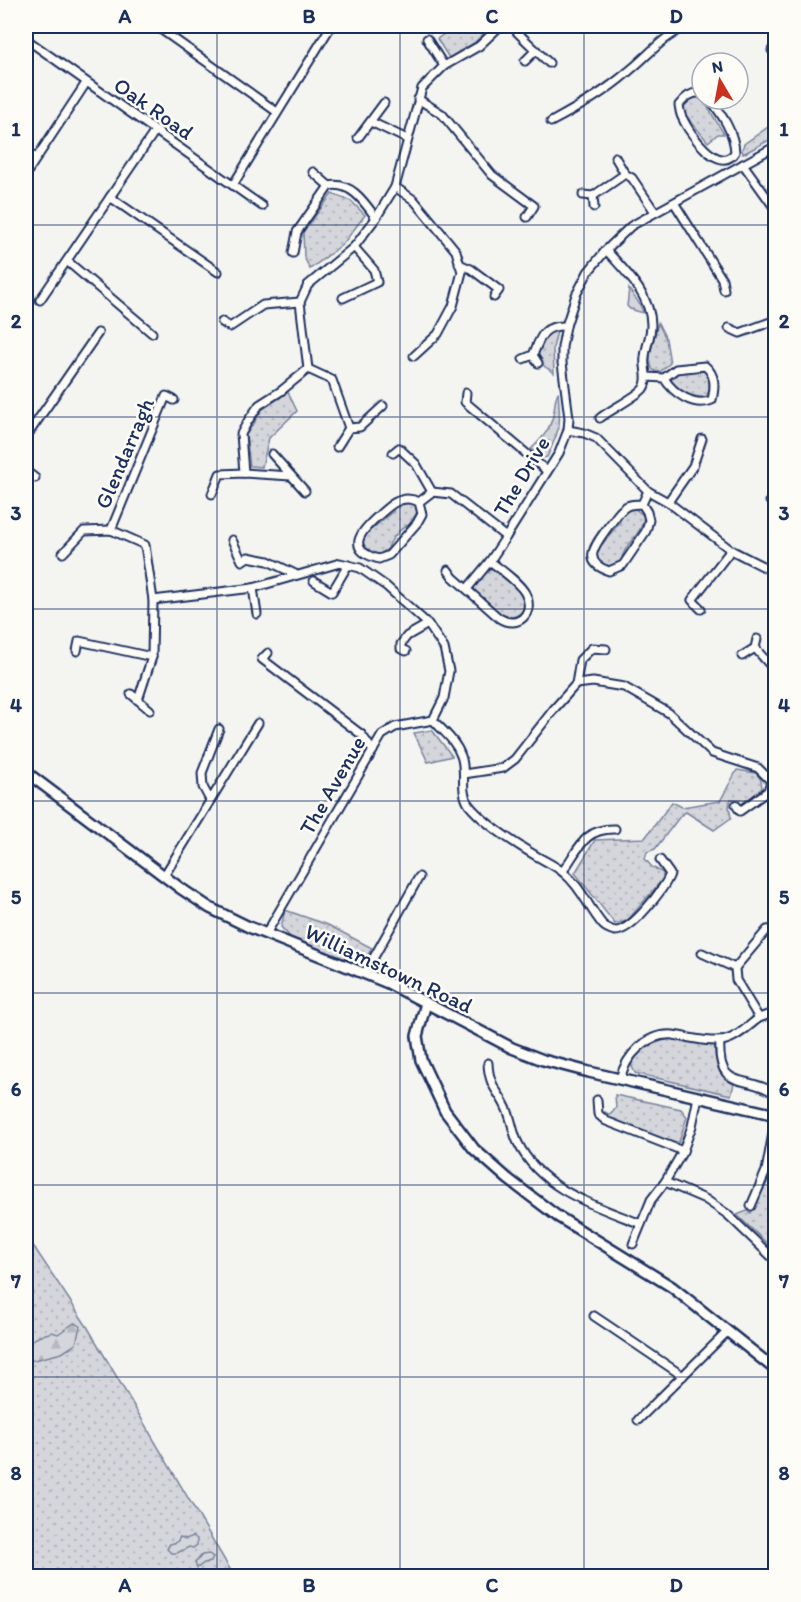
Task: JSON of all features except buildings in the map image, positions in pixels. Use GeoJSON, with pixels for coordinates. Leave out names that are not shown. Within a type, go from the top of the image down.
{"type":"FeatureCollection","features":[{"type":"Feature","properties":{"kind":"street"},"geometry":{"type":"LineString","coordinates":[[156,26],[277,112]]}},
{"type":"Feature","properties":{"kind":"street"},"geometry":{"type":"LineString","coordinates":[[233,185],[331,26]]}},
{"type":"Feature","properties":{"kind":"street"},"geometry":{"type":"LineString","coordinates":[[308,369],[300,302],[308,285],[354,247],[376,218],[395,187],[422,88],[444,66],[478,46],[500,26]]}},
{"type":"Feature","properties":{"kind":"street"},"geometry":{"type":"LineString","coordinates":[[524,26],[518,32],[549,63]]}},
{"type":"Feature","properties":{"kind":"street"},"geometry":{"type":"LineString","coordinates":[[666,26],[671,33]]}},
{"type":"Feature","properties":{"kind":"street"},"geometry":{"type":"LineString","coordinates":[[551,122],[593,99],[629,72],[671,33],[687,26]]}},
{"type":"Feature","properties":{"kind":"street","name":"Oak Road"},"geometry":{"type":"LineString","coordinates":[[26,39],[262,206]]}},
{"type":"Feature","properties":{"kind":"street"},"geometry":{"type":"LineString","coordinates":[[427,39],[444,66]]}},
{"type":"Feature","properties":{"kind":"street"},"geometry":{"type":"LineString","coordinates":[[525,61],[536,50]]}},
{"type":"Feature","properties":{"kind":"street"},"geometry":{"type":"LineString","coordinates":[[26,174],[86,83]]}},
{"type":"Feature","properties":{"kind":"street"},"geometry":{"type":"LineString","coordinates":[[690,96],[683,99],[680,105],[683,121],[710,154],[717,159],[725,160],[732,157],[735,152],[732,136],[720,111]]}},
{"type":"Feature","properties":{"kind":"street"},"geometry":{"type":"LineString","coordinates":[[418,99],[442,114],[492,175],[534,206],[526,217]]}},
{"type":"Feature","properties":{"kind":"street"},"geometry":{"type":"LineString","coordinates":[[358,138],[384,103]]}},
{"type":"Feature","properties":{"kind":"street"},"geometry":{"type":"LineString","coordinates":[[371,122],[407,139]]}},
{"type":"Feature","properties":{"kind":"street"},"geometry":{"type":"LineString","coordinates":[[40,300],[155,131]]}},
{"type":"Feature","properties":{"kind":"street","name":"The Drive"},"geometry":{"type":"LineString","coordinates":[[467,589],[506,537],[559,453],[568,430],[569,418],[562,363],[566,326],[576,295],[588,272],[606,250],[631,226],[675,204],[776,146]]}},
{"type":"Feature","properties":{"kind":"street"},"geometry":{"type":"LineString","coordinates":[[26,151],[36,158]]}},
{"type":"Feature","properties":{"kind":"street"},"geometry":{"type":"LineString","coordinates":[[615,157],[625,174],[632,178],[655,212]]}},
{"type":"Feature","properties":{"kind":"street"},"geometry":{"type":"LineString","coordinates":[[732,157],[741,165],[776,210]]}},
{"type":"Feature","properties":{"kind":"street"},"geometry":{"type":"LineString","coordinates":[[313,172],[329,186]]}},
{"type":"Feature","properties":{"kind":"street"},"geometry":{"type":"LineString","coordinates":[[583,195],[593,196],[625,174]]}},
{"type":"Feature","properties":{"kind":"street"},"geometry":{"type":"LineString","coordinates":[[293,253],[297,232],[329,186],[335,185],[358,194],[376,218]]}},
{"type":"Feature","properties":{"kind":"street"},"geometry":{"type":"LineString","coordinates":[[395,187],[414,200],[456,251],[462,272],[453,306],[438,334],[414,356]]}},
{"type":"Feature","properties":{"kind":"street"},"geometry":{"type":"LineString","coordinates":[[593,196],[594,207]]}},
{"type":"Feature","properties":{"kind":"street"},"geometry":{"type":"LineString","coordinates":[[110,197],[218,272]]}},
{"type":"Feature","properties":{"kind":"street"},"geometry":{"type":"LineString","coordinates":[[675,204],[722,279],[724,290]]}},
{"type":"Feature","properties":{"kind":"street"},"geometry":{"type":"LineString","coordinates":[[343,298],[377,282],[374,270],[354,247]]}},
{"type":"Feature","properties":{"kind":"street"},"geometry":{"type":"LineString","coordinates":[[600,418],[643,389],[647,377],[644,359],[651,326],[649,311],[630,276],[606,250]]}},
{"type":"Feature","properties":{"kind":"street"},"geometry":{"type":"LineString","coordinates":[[67,261],[152,333]]}},
{"type":"Feature","properties":{"kind":"street"},"geometry":{"type":"LineString","coordinates":[[459,264],[471,269],[499,290],[494,297]]}},
{"type":"Feature","properties":{"kind":"street"},"geometry":{"type":"LineString","coordinates":[[222,322],[230,327],[263,305],[300,302]]}},
{"type":"Feature","properties":{"kind":"street"},"geometry":{"type":"LineString","coordinates":[[729,328],[740,333],[776,320]]}},
{"type":"Feature","properties":{"kind":"street"},"geometry":{"type":"LineString","coordinates":[[523,359],[533,355],[544,332],[556,326],[566,326]]}},
{"type":"Feature","properties":{"kind":"street"},"geometry":{"type":"LineString","coordinates":[[26,437],[98,333]]}},
{"type":"Feature","properties":{"kind":"street"},"geometry":{"type":"LineString","coordinates":[[533,355],[538,363]]}},
{"type":"Feature","properties":{"kind":"street"},"geometry":{"type":"LineString","coordinates":[[647,377],[664,378],[676,369],[705,366],[712,374],[714,382],[712,400],[699,403],[677,394],[664,378]]}},
{"type":"Feature","properties":{"kind":"street"},"geometry":{"type":"LineString","coordinates":[[308,369],[332,380],[349,428]]}},
{"type":"Feature","properties":{"kind":"street"},"geometry":{"type":"LineString","coordinates":[[244,473],[241,434],[248,420],[259,405],[308,369]]}},
{"type":"Feature","properties":{"kind":"street"},"geometry":{"type":"LineString","coordinates":[[465,402],[466,393]]}},
{"type":"Feature","properties":{"kind":"street","name":"Glendarragh"},"geometry":{"type":"LineString","coordinates":[[111,530],[166,396],[174,400]]}},
{"type":"Feature","properties":{"kind":"street"},"geometry":{"type":"LineString","coordinates":[[455,404],[465,402]]}},
{"type":"Feature","properties":{"kind":"street"},"geometry":{"type":"LineString","coordinates":[[465,402],[547,471]]}},
{"type":"Feature","properties":{"kind":"street"},"geometry":{"type":"LineString","coordinates":[[349,428],[360,427],[384,406]]}},
{"type":"Feature","properties":{"kind":"street"},"geometry":{"type":"LineString","coordinates":[[337,447],[349,428]]}},
{"type":"Feature","properties":{"kind":"street"},"geometry":{"type":"LineString","coordinates":[[568,430],[596,438],[648,491],[668,502],[731,550],[776,573]]}},
{"type":"Feature","properties":{"kind":"street"},"geometry":{"type":"LineString","coordinates":[[668,502],[693,466],[702,439]]}},
{"type":"Feature","properties":{"kind":"street"},"geometry":{"type":"LineString","coordinates":[[393,453],[399,448],[416,464],[432,492]]}},
{"type":"Feature","properties":{"kind":"street"},"geometry":{"type":"LineString","coordinates":[[272,454],[305,491]]}},
{"type":"Feature","properties":{"kind":"street"},"geometry":{"type":"LineString","coordinates":[[26,471],[35,478]]}},
{"type":"Feature","properties":{"kind":"street"},"geometry":{"type":"LineString","coordinates":[[212,494],[220,474],[291,476]]}},
{"type":"Feature","properties":{"kind":"street"},"geometry":{"type":"LineString","coordinates":[[770,501],[776,486]]}},
{"type":"Feature","properties":{"kind":"street"},"geometry":{"type":"LineString","coordinates":[[642,504],[648,491]]}},
{"type":"Feature","properties":{"kind":"street"},"geometry":{"type":"LineString","coordinates":[[420,502],[432,492],[451,494],[506,537]]}},
{"type":"Feature","properties":{"kind":"street"},"geometry":{"type":"LineString","coordinates":[[410,498],[420,502],[422,514],[417,523],[388,555],[379,559],[368,556],[362,551],[359,544],[364,529],[394,502],[410,498]]}},
{"type":"Feature","properties":{"kind":"street"},"geometry":{"type":"LineString","coordinates":[[642,504],[649,520],[646,531],[623,565],[609,571],[601,569],[595,564],[593,558],[595,544],[626,507],[642,504]]}},
{"type":"Feature","properties":{"kind":"street"},"geometry":{"type":"LineString","coordinates":[[63,553],[84,531],[111,530],[145,545],[153,600],[152,657],[138,700]]}},
{"type":"Feature","properties":{"kind":"street"},"geometry":{"type":"LineString","coordinates":[[232,540],[242,561],[248,557],[268,561],[295,574]]}},
{"type":"Feature","properties":{"kind":"street"},"geometry":{"type":"LineString","coordinates":[[701,609],[692,600],[731,550]]}},
{"type":"Feature","properties":{"kind":"street"},"geometry":{"type":"LineString","coordinates":[[448,570],[506,622],[514,623],[523,618],[529,604],[523,590],[490,561]]}},
{"type":"Feature","properties":{"kind":"street"},"geometry":{"type":"LineString","coordinates":[[153,600],[253,588],[295,574],[340,563],[360,568],[386,586],[428,624],[444,648],[448,671],[444,698],[433,720],[453,740],[461,756],[464,792],[467,802],[475,811],[513,842],[563,872],[575,883],[604,927],[613,931],[622,930],[630,925],[667,883],[670,874],[660,860]]}},
{"type":"Feature","properties":{"kind":"street"},"geometry":{"type":"LineString","coordinates":[[314,581],[332,592],[348,565]]}},
{"type":"Feature","properties":{"kind":"street"},"geometry":{"type":"LineString","coordinates":[[253,588],[257,614]]}},
{"type":"Feature","properties":{"kind":"street"},"geometry":{"type":"LineString","coordinates":[[406,651],[401,649],[401,644],[407,636],[428,624]]}},
{"type":"Feature","properties":{"kind":"street"},"geometry":{"type":"LineString","coordinates":[[742,656],[755,648],[758,639]]}},
{"type":"Feature","properties":{"kind":"street"},"geometry":{"type":"LineString","coordinates":[[77,651],[79,641],[152,657]]}},
{"type":"Feature","properties":{"kind":"street"},"geometry":{"type":"LineString","coordinates":[[464,774],[503,768],[515,759],[576,684],[580,660],[592,648],[606,649]]}},
{"type":"Feature","properties":{"kind":"street"},"geometry":{"type":"LineString","coordinates":[[755,648],[776,672]]}},
{"type":"Feature","properties":{"kind":"street"},"geometry":{"type":"LineString","coordinates":[[268,653],[262,659],[362,735],[373,751]]}},
{"type":"Feature","properties":{"kind":"street"},"geometry":{"type":"LineString","coordinates":[[768,662],[776,653]]}},
{"type":"Feature","properties":{"kind":"street"},"geometry":{"type":"LineString","coordinates":[[576,684],[593,682],[624,687],[669,713],[712,753],[759,768],[771,781],[768,791],[740,811],[736,805]]}},
{"type":"Feature","properties":{"kind":"street"},"geometry":{"type":"LineString","coordinates":[[131,694],[150,710]]}},
{"type":"Feature","properties":{"kind":"street","name":"The Avenue"},"geometry":{"type":"LineString","coordinates":[[266,934],[382,735],[395,727],[433,720]]}},
{"type":"Feature","properties":{"kind":"street"},"geometry":{"type":"LineString","coordinates":[[164,876],[258,723]]}},
{"type":"Feature","properties":{"kind":"street"},"geometry":{"type":"LineString","coordinates":[[210,800],[203,787],[202,773],[219,729]]}},
{"type":"Feature","properties":{"kind":"street","name":"Williamstown Road"},"geometry":{"type":"LineString","coordinates":[[26,772],[210,908],[266,934],[365,973],[521,1052],[620,1079],[776,1115]]}},
{"type":"Feature","properties":{"kind":"street"},"geometry":{"type":"LineString","coordinates":[[563,872],[589,834],[603,829],[615,829]]}},
{"type":"Feature","properties":{"kind":"street"},"geometry":{"type":"LineString","coordinates":[[365,973],[419,877]]}},
{"type":"Feature","properties":{"kind":"street"},"geometry":{"type":"LineString","coordinates":[[759,1018],[736,980],[735,968],[767,930],[776,929]]}},
{"type":"Feature","properties":{"kind":"street"},"geometry":{"type":"LineString","coordinates":[[702,953],[735,968]]}},
{"type":"Feature","properties":{"kind":"street"},"geometry":{"type":"LineString","coordinates":[[426,1003],[418,1031],[418,1049],[421,1060],[445,1112],[468,1143],[491,1166],[532,1198],[660,1279],[776,1370]]}},
{"type":"Feature","properties":{"kind":"street"},"geometry":{"type":"LineString","coordinates":[[620,1079],[624,1065],[635,1050],[653,1038],[669,1035],[720,1041],[734,1036],[759,1018],[776,1012]]}},
{"type":"Feature","properties":{"kind":"street"},"geometry":{"type":"LineString","coordinates":[[720,1041],[719,1056],[722,1069],[731,1078],[769,1089],[776,1094]]}},
{"type":"Feature","properties":{"kind":"street"},"geometry":{"type":"LineString","coordinates":[[488,1063],[489,1079],[507,1109],[518,1143],[532,1164],[553,1184],[587,1203],[641,1224]]}},
{"type":"Feature","properties":{"kind":"street"},"geometry":{"type":"LineString","coordinates":[[633,1244],[651,1200],[665,1182],[683,1151],[692,1126],[698,1097]]}},
{"type":"Feature","properties":{"kind":"street"},"geometry":{"type":"LineString","coordinates":[[597,1100],[598,1114],[606,1121],[683,1151]]}},
{"type":"Feature","properties":{"kind":"street"},"geometry":{"type":"LineString","coordinates":[[752,1206],[766,1171],[773,1133]]}},
{"type":"Feature","properties":{"kind":"street"},"geometry":{"type":"LineString","coordinates":[[766,1171],[776,1173]]}},
{"type":"Feature","properties":{"kind":"street"},"geometry":{"type":"LineString","coordinates":[[665,1182],[705,1199],[727,1214],[776,1261]]}},
{"type":"Feature","properties":{"kind":"street"},"geometry":{"type":"LineString","coordinates":[[594,1316],[683,1376]]}},
{"type":"Feature","properties":{"kind":"street"},"geometry":{"type":"LineString","coordinates":[[638,1420],[727,1332]]}},
{"type":"Feature","properties":{"kind":"green space"},"geometry":{"type":"Polygon","coordinates":[[[462,26],[491,26],[474,43],[449,58],[437,39],[448,31],[453,32],[462,26]]]}},
{"type":"Feature","properties":{"kind":"green space"},"geometry":{"type":"Polygon","coordinates":[[[690,98],[690,111],[710,111],[724,134],[718,134],[708,142],[683,112],[687,99],[690,98]]]}},
{"type":"Feature","properties":{"kind":"green space"},"geometry":{"type":"Polygon","coordinates":[[[775,110],[775,122],[771,114],[775,110]]]}},
{"type":"Feature","properties":{"kind":"green space"},"geometry":{"type":"Polygon","coordinates":[[[775,122],[775,137],[743,154],[744,144],[775,122]]]}},
{"type":"Feature","properties":{"kind":"green space"},"geometry":{"type":"Polygon","coordinates":[[[332,194],[351,201],[365,215],[343,244],[310,269],[304,257],[303,232],[332,194]]]}},
{"type":"Feature","properties":{"kind":"green space"},"geometry":{"type":"Polygon","coordinates":[[[629,289],[639,303],[643,313],[627,306],[629,289]]]}},
{"type":"Feature","properties":{"kind":"green space"},"geometry":{"type":"Polygon","coordinates":[[[658,323],[666,339],[670,363],[657,372],[653,370],[650,363],[650,354],[658,323]]]}},
{"type":"Feature","properties":{"kind":"green space"},"geometry":{"type":"Polygon","coordinates":[[[552,329],[557,331],[553,348],[554,373],[544,366],[537,352],[547,332],[552,329]]]}},
{"type":"Feature","properties":{"kind":"green space"},"geometry":{"type":"Polygon","coordinates":[[[703,369],[709,376],[709,390],[706,398],[686,393],[677,388],[671,380],[680,372],[703,369]]]}},
{"type":"Feature","properties":{"kind":"green space"},"geometry":{"type":"Polygon","coordinates":[[[288,392],[297,411],[269,438],[262,467],[250,466],[246,435],[262,410],[288,392]]]}},
{"type":"Feature","properties":{"kind":"green space"},"geometry":{"type":"Polygon","coordinates":[[[558,392],[560,419],[557,432],[547,457],[542,458],[531,449],[549,427],[558,392]]]}},
{"type":"Feature","properties":{"kind":"green space"},"geometry":{"type":"Polygon","coordinates":[[[408,502],[414,503],[418,511],[409,525],[402,528],[388,549],[378,555],[371,554],[362,542],[368,530],[393,511],[394,507],[408,502]]]}},
{"type":"Feature","properties":{"kind":"green space"},"geometry":{"type":"Polygon","coordinates":[[[634,508],[644,516],[643,523],[626,548],[621,561],[613,567],[601,563],[596,556],[597,548],[620,522],[623,515],[634,508]]]}},
{"type":"Feature","properties":{"kind":"green space"},"geometry":{"type":"Polygon","coordinates":[[[493,568],[514,586],[522,597],[524,609],[518,615],[506,616],[475,592],[474,586],[488,570],[493,568]]]}},
{"type":"Feature","properties":{"kind":"green space"},"geometry":{"type":"Polygon","coordinates":[[[432,730],[452,756],[428,762],[414,733],[432,730]]]}},
{"type":"Feature","properties":{"kind":"green space"},"geometry":{"type":"Polygon","coordinates":[[[737,770],[756,773],[761,780],[762,788],[748,800],[731,799],[729,806],[731,818],[714,830],[686,812],[681,815],[655,849],[647,852],[645,859],[652,867],[663,873],[663,879],[627,921],[615,924],[575,873],[595,840],[645,838],[672,802],[682,807],[720,801],[737,770]]]}},
{"type":"Feature","properties":{"kind":"green space"},"geometry":{"type":"Polygon","coordinates":[[[285,910],[328,925],[372,948],[366,958],[353,962],[292,939],[281,927],[285,910]]]}},
{"type":"Feature","properties":{"kind":"green space"},"geometry":{"type":"Polygon","coordinates":[[[672,1039],[715,1045],[715,1057],[719,1068],[734,1084],[731,1095],[635,1073],[631,1064],[636,1054],[661,1041],[672,1039]]]}},
{"type":"Feature","properties":{"kind":"green space"},"geometry":{"type":"Polygon","coordinates":[[[615,1095],[681,1109],[687,1117],[679,1142],[671,1142],[609,1120],[602,1114],[605,1112],[610,1115],[616,1108],[615,1095]]]}},
{"type":"Feature","properties":{"kind":"green space"},"geometry":{"type":"Polygon","coordinates":[[[770,1177],[775,1178],[775,1251],[737,1215],[747,1211],[751,1213],[770,1177]]]}},
{"type":"Feature","properties":{"kind":"green space"},"geometry":{"type":"Polygon","coordinates":[[[26,1235],[88,1328],[234,1576],[26,1576],[26,1235]]]}},
{"type":"Feature","properties":{"kind":"green space"},"geometry":{"type":"Polygon","coordinates":[[[74,1323],[80,1326],[76,1344],[62,1353],[26,1362],[27,1349],[31,1341],[52,1332],[58,1334],[74,1323]]]}},
{"type":"Feature","properties":{"kind":"green space"},"geometry":{"type":"Polygon","coordinates":[[[193,1536],[197,1539],[197,1545],[193,1548],[189,1547],[177,1553],[171,1553],[167,1549],[180,1537],[186,1539],[193,1536]]]}},
{"type":"Feature","properties":{"kind":"green space"},"geometry":{"type":"Polygon","coordinates":[[[209,1554],[213,1557],[211,1562],[204,1563],[197,1568],[195,1563],[202,1555],[209,1554]]]}}]}
